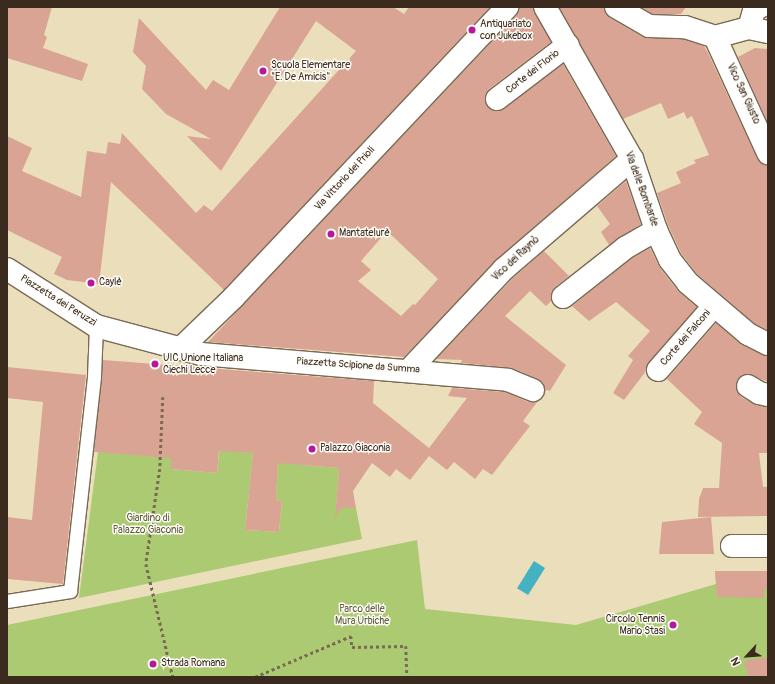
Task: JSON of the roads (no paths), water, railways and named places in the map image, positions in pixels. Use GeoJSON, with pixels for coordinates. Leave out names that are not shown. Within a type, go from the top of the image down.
{"type":"FeatureCollection","features":[{"type":"Feature","properties":{"kind":"street","name":"Via Vittorio dei Prioli"},"geometry":{"type":"LineString","coordinates":[[180,349],[233,298],[507,7]]}},
{"type":"Feature","properties":{"kind":"street","name":"Via delle Bombarde"},"geometry":{"type":"LineString","coordinates":[[545,7],[632,159],[656,230],[670,260],[688,283],[714,306],[748,334],[768,344]]}},
{"type":"Feature","properties":{"kind":"street"},"geometry":{"type":"LineString","coordinates":[[616,7],[648,26],[685,27],[715,37],[759,30],[754,10],[760,7]]}},
{"type":"Feature","properties":{"kind":"street","name":"Vico San Giusto"},"geometry":{"type":"LineString","coordinates":[[715,37],[768,153]]}},
{"type":"Feature","properties":{"kind":"street","name":"Corte dei Florio"},"geometry":{"type":"LineString","coordinates":[[497,99],[568,45]]}},
{"type":"Feature","properties":{"kind":"street","name":"Vico dei Raynò"},"geometry":{"type":"LineString","coordinates":[[409,370],[504,269],[632,159]]}},
{"type":"Feature","properties":{"kind":"street"},"geometry":{"type":"LineString","coordinates":[[563,297],[625,248],[656,230]]}},
{"type":"Feature","properties":{"kind":"street","name":"Piazzetta dei Peruzzi"},"geometry":{"type":"LineString","coordinates":[[7,269],[96,326],[180,349]]}},
{"type":"Feature","properties":{"kind":"street","name":"Corte dei Falconi"},"geometry":{"type":"LineString","coordinates":[[658,370],[714,306]]}},
{"type":"Feature","properties":{"kind":"street","name":"Piazzetta Scipione da Summa"},"geometry":{"type":"LineString","coordinates":[[180,349],[201,354],[409,370],[508,380],[533,390]]}},
{"type":"Feature","properties":{"kind":"street"},"geometry":{"type":"LineString","coordinates":[[748,386],[759,394],[768,395]]}},
{"type":"Feature","properties":{"kind":"street"},"geometry":{"type":"LineString","coordinates":[[732,546],[768,546]]}},
{"type":"Feature","properties":{"kind":"lane"},"geometry":{"type":"LineString","coordinates":[[7,601],[70,591],[94,376],[96,326]]}},
{"type":"Feature","properties":{"kind":"water"},"geometry":{"type":"Polygon","coordinates":[[[534,561],[545,568],[528,595],[517,588],[534,561]]]}},
{"type":"Feature","properties":{"kind":"place","name":"Antiquariato con Jukebox"},"geometry":{"type":"Point","coordinates":[472,30]}},
{"type":"Feature","properties":{"kind":"place","name":"Scuola Elementare \"E. De Amicis\""},"geometry":{"type":"Point","coordinates":[263,71]}},
{"type":"Feature","properties":{"kind":"place","name":"Mantatelurè"},"geometry":{"type":"Point","coordinates":[331,234]}},
{"type":"Feature","properties":{"kind":"place","name":"Caylè"},"geometry":{"type":"Point","coordinates":[91,283]}},
{"type":"Feature","properties":{"kind":"place","name":"UIC Unione Italiana Ciechi Lecce"},"geometry":{"type":"Point","coordinates":[155,364]}},
{"type":"Feature","properties":{"kind":"place","name":"Palazzo Giaconia"},"geometry":{"type":"Point","coordinates":[312,449]}},
{"type":"Feature","properties":{"kind":"place","name":"Circolo Tennis Mario Stasi"},"geometry":{"type":"Point","coordinates":[673,625]}},
{"type":"Feature","properties":{"kind":"place","name":"Strada Romana"},"geometry":{"type":"Point","coordinates":[153,664]}},
{"type":"Feature","properties":{"kind":"park label","name":"Giardino di Palazzo Giaconia"},"geometry":{"type":"Point","coordinates":[148,524]}},
{"type":"Feature","properties":{"kind":"park label","name":"Parco delle Mura Urbiche"},"geometry":{"type":"Point","coordinates":[362,614]}}]}
